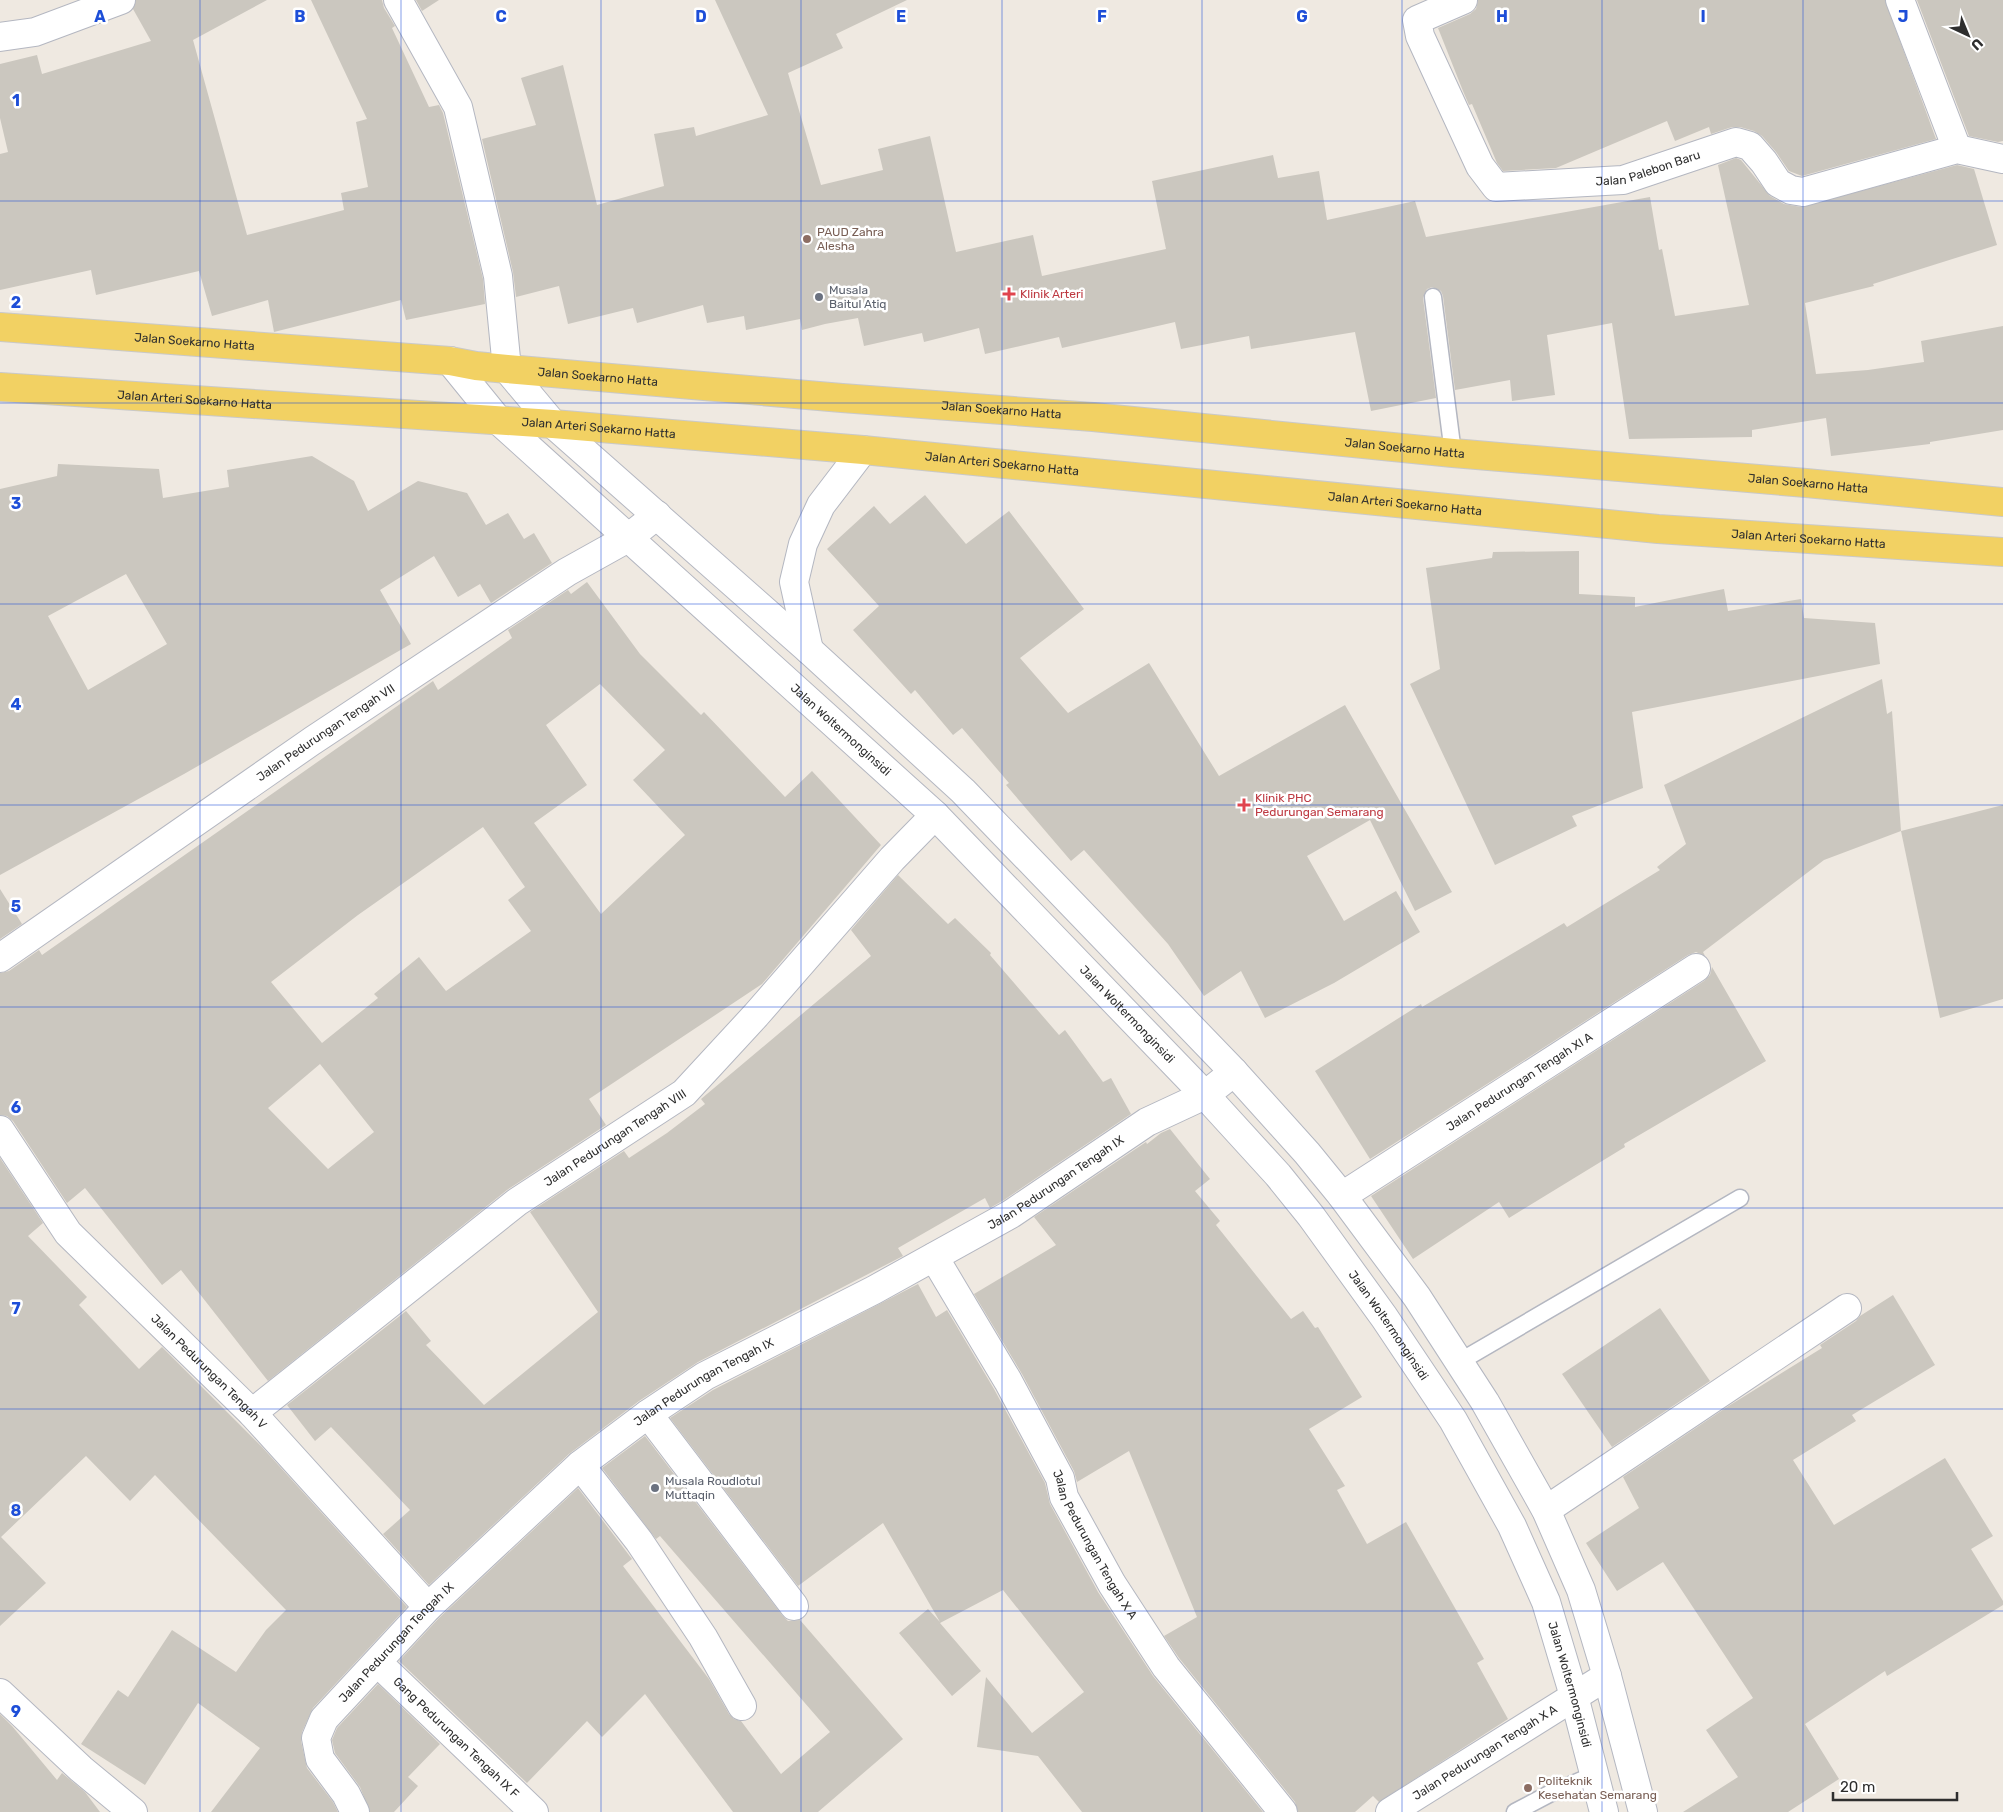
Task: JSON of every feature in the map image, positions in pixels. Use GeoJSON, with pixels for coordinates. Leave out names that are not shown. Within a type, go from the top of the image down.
{"type":"FeatureCollection","features":[{"type":"Feature","properties":{"kind":"main road","name":"Jalan Soekarno Hatta"},"geometry":{"type":"LineString","coordinates":[[0,327],[450,361],[476,366],[832,398],[1093,417],[1453,453],[2003,502]]}},
{"type":"Feature","properties":{"kind":"main road","name":"Jalan Arteri Soekarno Hatta"},"geometry":{"type":"LineString","coordinates":[[0,387],[553,424],[863,450],[1658,529],[2003,552]]}},
{"type":"Feature","properties":{"kind":"street"},"geometry":{"type":"LineString","coordinates":[[0,37],[35,32],[121,0]]}},
{"type":"Feature","properties":{"kind":"street"},"geometry":{"type":"LineString","coordinates":[[398,0],[458,107],[498,276],[507,369],[553,424],[809,650],[963,791],[1234,1072],[1307,1153],[1342,1196],[1417,1298],[1485,1402],[1546,1510],[1581,1590],[1607,1676],[1643,1812]]}},
{"type":"Feature","properties":{"kind":"street","name":"Jalan Palebon Baru"},"geometry":{"type":"LineString","coordinates":[[1463,0],[1417,20],[1422,42],[1476,157],[1488,178],[1496,187],[1622,180],[1736,142],[1750,146],[1764,162],[1778,183],[1791,190],[1802,192],[1957,149]]}},
{"type":"Feature","properties":{"kind":"street"},"geometry":{"type":"LineString","coordinates":[[1900,0],[1957,149],[2003,158]]}},
{"type":"Feature","properties":{"kind":"street","name":"Jalan Woltermonginsidi"},"geometry":{"type":"LineString","coordinates":[[450,361],[498,420],[935,815],[1205,1095],[1278,1175],[1311,1216],[1384,1317],[1453,1420],[1512,1526],[1542,1594],[1574,1696],[1604,1812]]}},
{"type":"Feature","properties":{"kind":"street"},"geometry":{"type":"LineString","coordinates":[[809,650],[794,582],[803,544],[821,505],[863,450]]}},
{"type":"Feature","properties":{"kind":"street","name":"Jalan Pedurungan Tengah VII"},"geometry":{"type":"LineString","coordinates":[[0,958],[312,742],[567,572],[628,538],[657,515]]}},
{"type":"Feature","properties":{"kind":"street","name":"Jalan Pedurungan Tengah VIII"},"geometry":{"type":"LineString","coordinates":[[252,1413],[517,1202],[684,1093],[756,1015],[892,859],[935,815]]}},
{"type":"Feature","properties":{"kind":"street","name":"Jalan Pedurungan Tengah XI A"},"geometry":{"type":"LineString","coordinates":[[1342,1196],[1696,968]]}},
{"type":"Feature","properties":{"kind":"street","name":"Jalan Pedurungan Tengah IX"},"geometry":{"type":"LineString","coordinates":[[355,1812],[346,1794],[320,1759],[316,1738],[324,1720],[428,1607],[580,1465],[648,1414],[705,1376],[874,1290],[1011,1214],[1147,1122],[1205,1095],[1234,1072]]}},
{"type":"Feature","properties":{"kind":"street","name":"Jalan Pedurungan Tengah V"},"geometry":{"type":"LineString","coordinates":[[0,1130],[68,1233],[252,1413],[428,1607]]}},
{"type":"Feature","properties":{"kind":"street","name":"Jalan Pedurungan Tengah X A"},"geometry":{"type":"LineString","coordinates":[[934,1257],[1008,1380],[1060,1478],[1064,1497],[1112,1584],[1166,1667],[1283,1812]]}},
{"type":"Feature","properties":{"kind":"street"},"geometry":{"type":"LineString","coordinates":[[1546,1510],[1847,1308]]}},
{"type":"Feature","properties":{"kind":"street"},"geometry":{"type":"LineString","coordinates":[[648,1414],[794,1606]]}},
{"type":"Feature","properties":{"kind":"street"},"geometry":{"type":"LineString","coordinates":[[580,1465],[639,1541],[703,1637],[742,1706]]}},
{"type":"Feature","properties":{"kind":"street","name":"Gang Pedurungan Tengah IX F"},"geometry":{"type":"LineString","coordinates":[[378,1663],[534,1812]]}},
{"type":"Feature","properties":{"kind":"street","name":"Jalan Pedurungan Tengah X A"},"geometry":{"type":"LineString","coordinates":[[1390,1812],[1607,1676]]}},
{"type":"Feature","properties":{"kind":"street"},"geometry":{"type":"LineString","coordinates":[[0,1693],[81,1769],[133,1812]]}},
{"type":"Feature","properties":{"kind":"lane"},"geometry":{"type":"LineString","coordinates":[[1433,297],[1453,453]]}},
{"type":"Feature","properties":{"kind":"lane"},"geometry":{"type":"LineString","coordinates":[[1459,1362],[1740,1198]]}},
{"type":"Feature","properties":{"kind":"lane"},"geometry":{"type":"LineString","coordinates":[[1515,1812],[1551,1793],[1594,1775]]}},
{"type":"Feature","properties":{"kind":"building"},"geometry":{"type":"Polygon","coordinates":[[[136,0],[267,0],[193,40],[247,235],[344,210],[341,193],[368,187],[356,122],[367,119],[311,0],[382,0],[384,8],[395,26],[392,28],[429,107],[439,105],[443,113],[483,279],[485,304],[406,320],[401,300],[274,332],[268,300],[212,316],[199,271],[96,295],[91,270],[0,290],[0,154],[8,152],[0,118],[0,64],[37,55],[42,74],[151,41],[133,9],[136,0]]]}},
{"type":"Feature","properties":{"kind":"building"},"geometry":{"type":"Polygon","coordinates":[[[416,0],[439,0],[422,11],[416,0]]]}},
{"type":"Feature","properties":{"kind":"building"},"geometry":{"type":"Polygon","coordinates":[[[715,0],[907,0],[836,34],[843,48],[788,73],[821,185],[883,170],[878,149],[930,136],[956,252],[1033,235],[1042,276],[1166,249],[1152,181],[1273,155],[1278,178],[1319,171],[1327,220],[1415,201],[1426,237],[1650,197],[1659,250],[1662,249],[1675,316],[1749,305],[1718,165],[1736,158],[1741,160],[1770,196],[1784,204],[1801,207],[1957,165],[1974,169],[1997,245],[1873,284],[1874,286],[1805,303],[1816,374],[1868,370],[1924,362],[1921,341],[2003,326],[2003,430],[1930,442],[1930,444],[1831,456],[1826,418],[1752,430],[1752,437],[1629,439],[1612,323],[1547,335],[1555,395],[1512,401],[1510,380],[1455,390],[1443,296],[1441,291],[1432,287],[1427,289],[1423,298],[1436,398],[1371,411],[1355,332],[1251,349],[1249,336],[1181,349],[1175,322],[1062,348],[1059,337],[985,354],[979,328],[924,342],[922,333],[864,346],[858,318],[802,330],[800,319],[746,330],[744,316],[707,323],[703,305],[637,323],[633,308],[568,324],[559,286],[516,297],[513,272],[482,139],[536,125],[521,78],[563,65],[597,205],[664,186],[654,134],[694,127],[696,136],[768,115],[715,0]]]}},
{"type":"Feature","properties":{"kind":"building"},"geometry":{"type":"Polygon","coordinates":[[[1478,0],[1885,0],[1936,139],[1802,176],[1789,171],[1762,136],[1754,131],[1732,127],[1711,134],[1709,127],[1675,141],[1667,121],[1556,168],[1503,171],[1497,163],[1472,104],[1469,105],[1438,28],[1470,14],[1476,9],[1478,0]]]}},
{"type":"Feature","properties":{"kind":"building"},"geometry":{"type":"Polygon","coordinates":[[[1917,0],[2003,0],[2003,141],[1998,142],[1969,136],[1917,0]]]}},
{"type":"Feature","properties":{"kind":"building"},"geometry":{"type":"Polygon","coordinates":[[[312,456],[354,481],[368,511],[418,481],[467,493],[486,525],[508,513],[524,539],[534,533],[552,563],[491,603],[480,584],[458,597],[434,556],[380,590],[411,644],[184,774],[0,875],[0,489],[57,476],[58,464],[159,469],[163,498],[229,487],[227,470],[312,456]],[[126,574],[48,616],[88,690],[167,644],[126,574]]]}},
{"type":"Feature","properties":{"kind":"building"},"geometry":{"type":"Polygon","coordinates":[[[925,495],[966,544],[1009,511],[1084,609],[1020,658],[1068,713],[1149,663],[1219,776],[1345,705],[1452,892],[1415,911],[1370,820],[1307,856],[1344,921],[1396,891],[1420,932],[1334,983],[1265,1018],[1241,971],[1204,996],[1168,944],[1084,850],[1071,861],[1006,785],[1009,783],[962,728],[953,735],[915,690],[911,694],[853,630],[879,606],[827,549],[874,506],[890,524],[925,495]]]}},
{"type":"Feature","properties":{"kind":"building"},"geometry":{"type":"Polygon","coordinates":[[[1579,551],[1579,594],[1635,597],[1635,607],[1724,589],[1728,611],[1801,599],[1804,618],[1875,623],[1880,664],[1632,712],[1643,788],[1572,816],[1577,826],[1495,865],[1410,684],[1440,669],[1426,568],[1492,558],[1493,552],[1579,551]]]}},
{"type":"Feature","properties":{"kind":"building"},"geometry":{"type":"Polygon","coordinates":[[[587,582],[640,654],[701,715],[704,712],[785,797],[812,771],[881,845],[762,984],[589,1099],[606,1125],[507,1190],[268,1381],[181,1270],[162,1285],[85,1188],[67,1203],[13,1121],[7,1116],[0,1115],[0,973],[9,971],[39,950],[42,955],[433,681],[438,690],[512,638],[508,630],[568,590],[571,594],[587,582]],[[600,684],[546,725],[587,785],[534,823],[601,914],[685,835],[633,780],[665,750],[600,684]],[[483,827],[358,915],[271,982],[322,1043],[378,998],[374,994],[419,957],[446,991],[531,931],[508,900],[525,887],[483,827]],[[320,1064],[268,1108],[328,1169],[374,1132],[320,1064]]]}},
{"type":"Feature","properties":{"kind":"building"},"geometry":{"type":"Polygon","coordinates":[[[1882,679],[1887,714],[1892,711],[1901,831],[1824,860],[1703,952],[1705,956],[1696,952],[1688,955],[1370,1159],[1315,1071],[1421,1004],[1422,1007],[1564,923],[1567,927],[1660,870],[1657,867],[1686,844],[1664,785],[1882,679]]]}},
{"type":"Feature","properties":{"kind":"building"},"geometry":{"type":"Polygon","coordinates":[[[2003,805],[2003,999],[1940,1018],[1901,831],[2003,805]]]}},
{"type":"Feature","properties":{"kind":"building"},"geometry":{"type":"Polygon","coordinates":[[[898,875],[948,924],[955,918],[991,953],[990,955],[1059,1035],[1065,1030],[1103,1082],[1111,1078],[1131,1114],[1004,1200],[990,1208],[985,1198],[898,1248],[903,1256],[698,1362],[639,1401],[569,1454],[429,1585],[383,1534],[410,1510],[331,1427],[315,1441],[287,1405],[406,1311],[431,1341],[426,1345],[484,1405],[598,1312],[530,1212],[624,1151],[629,1158],[667,1133],[705,1104],[701,1099],[871,956],[851,930],[898,875]]]}},
{"type":"Feature","properties":{"kind":"building"},"geometry":{"type":"Polygon","coordinates":[[[0,889],[22,924],[0,939],[0,889]]]}},
{"type":"Feature","properties":{"kind":"building"},"geometry":{"type":"Polygon","coordinates":[[[1712,967],[1766,1061],[1624,1144],[1625,1147],[1509,1218],[1499,1202],[1413,1259],[1371,1196],[1704,981],[1710,975],[1712,967]]]}},
{"type":"Feature","properties":{"kind":"building"},"geometry":{"type":"Polygon","coordinates":[[[1170,1129],[1210,1179],[1195,1191],[1220,1221],[1216,1225],[1291,1319],[1303,1311],[1315,1328],[1318,1327],[1362,1397],[1309,1429],[1345,1486],[1337,1490],[1367,1544],[1406,1522],[1484,1659],[1477,1663],[1508,1719],[1379,1802],[1373,1796],[1355,1812],[1298,1812],[1295,1802],[1179,1658],[1164,1636],[1197,1617],[1129,1451],[1077,1482],[1074,1471],[1022,1374],[974,1294],[1056,1245],[1034,1217],[1146,1142],[1147,1144],[1161,1133],[1170,1129]]]}},
{"type":"Feature","properties":{"kind":"building"},"geometry":{"type":"Polygon","coordinates":[[[0,1158],[43,1223],[28,1236],[87,1297],[79,1305],[139,1369],[162,1347],[262,1447],[407,1607],[313,1708],[302,1732],[301,1741],[307,1768],[333,1802],[338,1812],[211,1812],[260,1748],[198,1703],[145,1785],[81,1744],[118,1690],[128,1697],[172,1630],[236,1672],[266,1630],[286,1610],[155,1475],[130,1501],[86,1456],[1,1537],[46,1583],[0,1626],[0,1158]]]}},
{"type":"Feature","properties":{"kind":"building"},"geometry":{"type":"Polygon","coordinates":[[[918,1284],[936,1317],[947,1310],[994,1389],[1045,1483],[1050,1504],[1098,1592],[1153,1676],[1263,1812],[1082,1812],[1038,1756],[977,1747],[986,1677],[1032,1733],[1084,1692],[1003,1590],[940,1623],[981,1671],[952,1696],[899,1633],[928,1609],[940,1622],[883,1523],[798,1586],[670,1418],[713,1390],[918,1284]]]}},
{"type":"Feature","properties":{"kind":"building"},"geometry":{"type":"Polygon","coordinates":[[[1893,1295],[1935,1365],[1852,1415],[1856,1421],[1793,1460],[1834,1525],[1945,1458],[1993,1536],[1971,1549],[2003,1601],[2003,1605],[1887,1676],[1885,1671],[1805,1724],[1839,1779],[1788,1812],[1683,1812],[1738,1777],[1706,1730],[1753,1698],[1663,1562],[1617,1591],[1586,1543],[1639,1508],[1623,1477],[1727,1407],[1822,1348],[1820,1345],[1893,1295]]]}},
{"type":"Feature","properties":{"kind":"building"},"geometry":{"type":"Polygon","coordinates":[[[1660,1308],[1710,1381],[1612,1447],[1562,1374],[1660,1308]]]}},
{"type":"Feature","properties":{"kind":"building"},"geometry":{"type":"Polygon","coordinates":[[[645,1436],[782,1615],[788,1621],[800,1620],[903,1739],[818,1812],[733,1812],[645,1694],[602,1737],[587,1721],[527,1783],[399,1661],[439,1618],[578,1488],[632,1559],[623,1566],[709,1679],[729,1714],[734,1719],[741,1721],[781,1774],[830,1732],[660,1536],[656,1539],[602,1468],[645,1436]]]}},
{"type":"Feature","properties":{"kind":"building"},"geometry":{"type":"Polygon","coordinates":[[[378,1684],[440,1744],[408,1777],[418,1786],[394,1812],[370,1812],[360,1787],[335,1753],[332,1740],[337,1728],[378,1684]]]}},
{"type":"Feature","properties":{"kind":"building"},"geometry":{"type":"Polygon","coordinates":[[[0,1714],[57,1780],[62,1773],[85,1792],[100,1812],[0,1812],[0,1714]]]}},
{"type":"Feature","properties":{"kind":"place","name":"PAUD Zahra Alesha"},"geometry":{"type":"Point","coordinates":[807,239]}},
{"type":"Feature","properties":{"kind":"place","name":"Klinik Arteri"},"geometry":{"type":"Point","coordinates":[1009,294]}},
{"type":"Feature","properties":{"kind":"place","name":"Musala Baitul Atiq"},"geometry":{"type":"Point","coordinates":[819,297]}},
{"type":"Feature","properties":{"kind":"place","name":"Klinik PHC Pedurungan Semarang"},"geometry":{"type":"Point","coordinates":[1244,805]}},
{"type":"Feature","properties":{"kind":"place","name":"Musala Roudlotul Muttaqin"},"geometry":{"type":"Point","coordinates":[655,1488]}},
{"type":"Feature","properties":{"kind":"place","name":"Politeknik Kesehatan Semarang"},"geometry":{"type":"Point","coordinates":[1528,1788]}}]}
